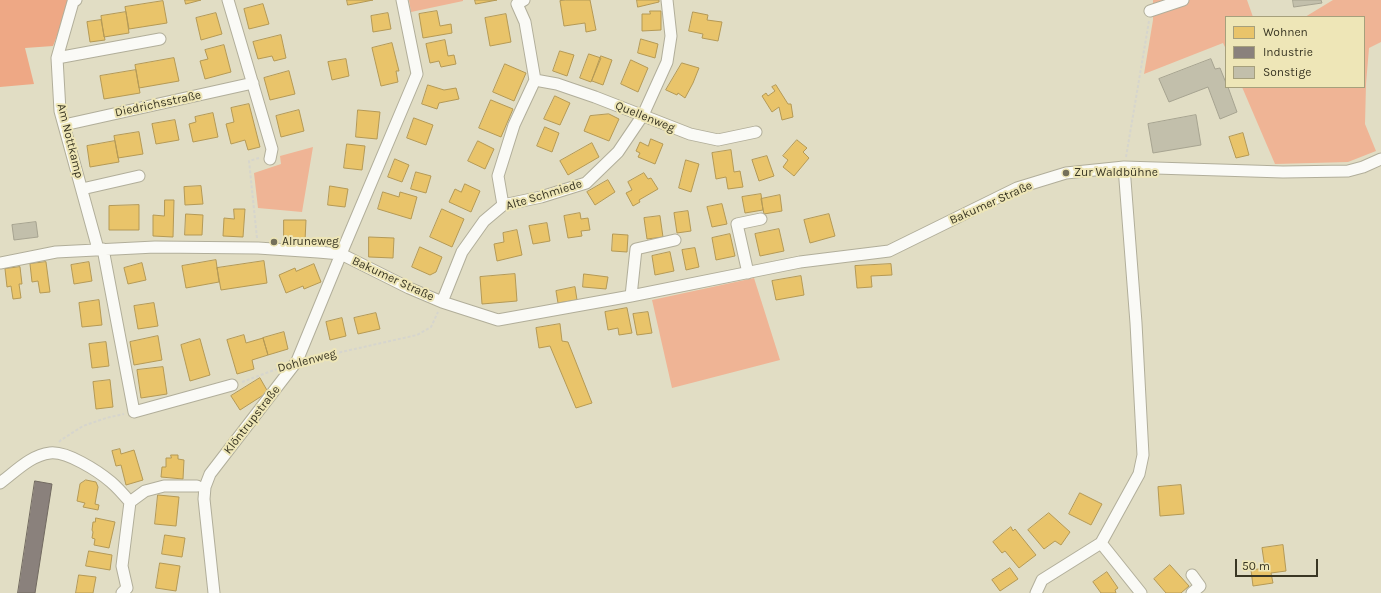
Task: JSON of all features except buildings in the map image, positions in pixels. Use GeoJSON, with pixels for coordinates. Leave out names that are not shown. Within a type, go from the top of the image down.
{"type":"FeatureCollection","features":[{"type":"Feature","properties":{"kind":"street","name":"Am Nottkamp"},"geometry":{"type":"LineString","coordinates":[[76,0],[73,2],[57,58],[60,111],[100,249]]}},
{"type":"Feature","properties":{"kind":"street"},"geometry":{"type":"LineString","coordinates":[[228,0],[272,150],[270,159]]}},
{"type":"Feature","properties":{"kind":"street"},"geometry":{"type":"LineString","coordinates":[[341,254],[417,74],[402,0]]}},
{"type":"Feature","properties":{"kind":"street","name":"Alte Schmiede"},"geometry":{"type":"LineString","coordinates":[[442,302],[462,252],[484,221],[503,205],[541,197],[586,182],[618,152],[643,115],[667,62],[671,36],[667,0]]}},
{"type":"Feature","properties":{"kind":"street"},"geometry":{"type":"LineString","coordinates":[[1150,12],[1183,0]]}},
{"type":"Feature","properties":{"kind":"street"},"geometry":{"type":"LineString","coordinates":[[503,205],[498,176],[514,125],[535,80],[521,2]]}},
{"type":"Feature","properties":{"kind":"street"},"geometry":{"type":"LineString","coordinates":[[57,58],[160,39]]}},
{"type":"Feature","properties":{"kind":"street","name":"Quellenweg"},"geometry":{"type":"LineString","coordinates":[[535,80],[557,84],[643,115],[690,134],[718,140],[756,132]]}},
{"type":"Feature","properties":{"kind":"street","name":"Diedrichsstraße"},"geometry":{"type":"LineString","coordinates":[[64,125],[253,83]]}},
{"type":"Feature","properties":{"kind":"street","name":"Bakumer Straße"},"geometry":{"type":"LineString","coordinates":[[0,263],[56,252],[155,247],[258,248],[341,254],[409,288],[442,302],[498,320],[631,296],[800,262],[889,250],[1017,188],[1066,173],[1124,167],[1283,172],[1348,171],[1363,167],[1381,159]]}},
{"type":"Feature","properties":{"kind":"street"},"geometry":{"type":"LineString","coordinates":[[1036,593],[1042,580],[1101,543],[1139,474],[1143,455],[1135,315],[1124,167]]}},
{"type":"Feature","properties":{"kind":"street","name":"Am Nottkamp"},"geometry":{"type":"LineString","coordinates":[[82,189],[139,176]]}},
{"type":"Feature","properties":{"kind":"street"},"geometry":{"type":"LineString","coordinates":[[748,273],[738,224],[761,219]]}},
{"type":"Feature","properties":{"kind":"street"},"geometry":{"type":"LineString","coordinates":[[631,296],[636,249],[675,240]]}},
{"type":"Feature","properties":{"kind":"street"},"geometry":{"type":"LineString","coordinates":[[100,249],[134,412],[232,385]]}},
{"type":"Feature","properties":{"kind":"street","name":"Klöntrupstraße"},"geometry":{"type":"LineString","coordinates":[[214,593],[204,499],[205,487],[210,474],[297,361],[341,254]]}},
{"type":"Feature","properties":{"kind":"street"},"geometry":{"type":"LineString","coordinates":[[0,483],[34,458],[51,453],[66,455],[96,471],[112,483],[130,502]]}},
{"type":"Feature","properties":{"kind":"street"},"geometry":{"type":"LineString","coordinates":[[124,590],[122,566],[130,502],[145,491],[164,486],[197,486]]}},
{"type":"Feature","properties":{"kind":"street"},"geometry":{"type":"LineString","coordinates":[[1101,543],[1141,593]]}},
{"type":"Feature","properties":{"kind":"street"},"geometry":{"type":"LineString","coordinates":[[1192,575],[1200,586],[1192,593]]}},
{"type":"Feature","properties":{"kind":"path"},"geometry":{"type":"LineString","coordinates":[[1124,167],[1150,12]]}},
{"type":"Feature","properties":{"kind":"path"},"geometry":{"type":"LineString","coordinates":[[258,248],[249,161],[260,157],[270,159]]}},
{"type":"Feature","properties":{"kind":"path","name":"Dohlenweg"},"geometry":{"type":"LineString","coordinates":[[232,385],[297,361],[417,335],[430,327],[442,302]]}},
{"type":"Feature","properties":{"kind":"path"},"geometry":{"type":"LineString","coordinates":[[51,453],[61,440],[83,426],[106,418],[134,412]]}},
{"type":"Feature","properties":{"kind":"shaded area"},"geometry":{"type":"Polygon","coordinates":[[[0,0],[71,0],[53,46],[25,48],[34,84],[0,87],[0,0]]]}},
{"type":"Feature","properties":{"kind":"shaded area"},"geometry":{"type":"Polygon","coordinates":[[[409,0],[463,0],[463,1],[411,12],[409,0]]]}},
{"type":"Feature","properties":{"kind":"shaded area"},"geometry":{"type":"Polygon","coordinates":[[[1153,0],[1247,0],[1253,16],[1225,16],[1225,47],[1223,43],[1144,74],[1153,20],[1153,0]]]}},
{"type":"Feature","properties":{"kind":"shaded area"},"geometry":{"type":"Polygon","coordinates":[[[1333,0],[1381,0],[1381,42],[1369,48],[1366,84],[1365,124],[1376,151],[1348,162],[1275,164],[1242,88],[1365,88],[1365,16],[1307,16],[1333,0]]]}},
{"type":"Feature","properties":{"kind":"shaded area"},"geometry":{"type":"Polygon","coordinates":[[[313,147],[302,212],[258,208],[254,173],[281,164],[280,156],[313,147]]]}},
{"type":"Feature","properties":{"kind":"shaded area"},"geometry":{"type":"Polygon","coordinates":[[[754,278],[780,360],[672,388],[652,300],[754,278]]]}},
{"type":"Feature","properties":{"kind":"place","name":"Zur Waldbühne"},"geometry":{"type":"Point","coordinates":[1066,173]}},
{"type":"Feature","properties":{"kind":"place","name":"Alruneweg"},"geometry":{"type":"Point","coordinates":[274,242]}}]}
